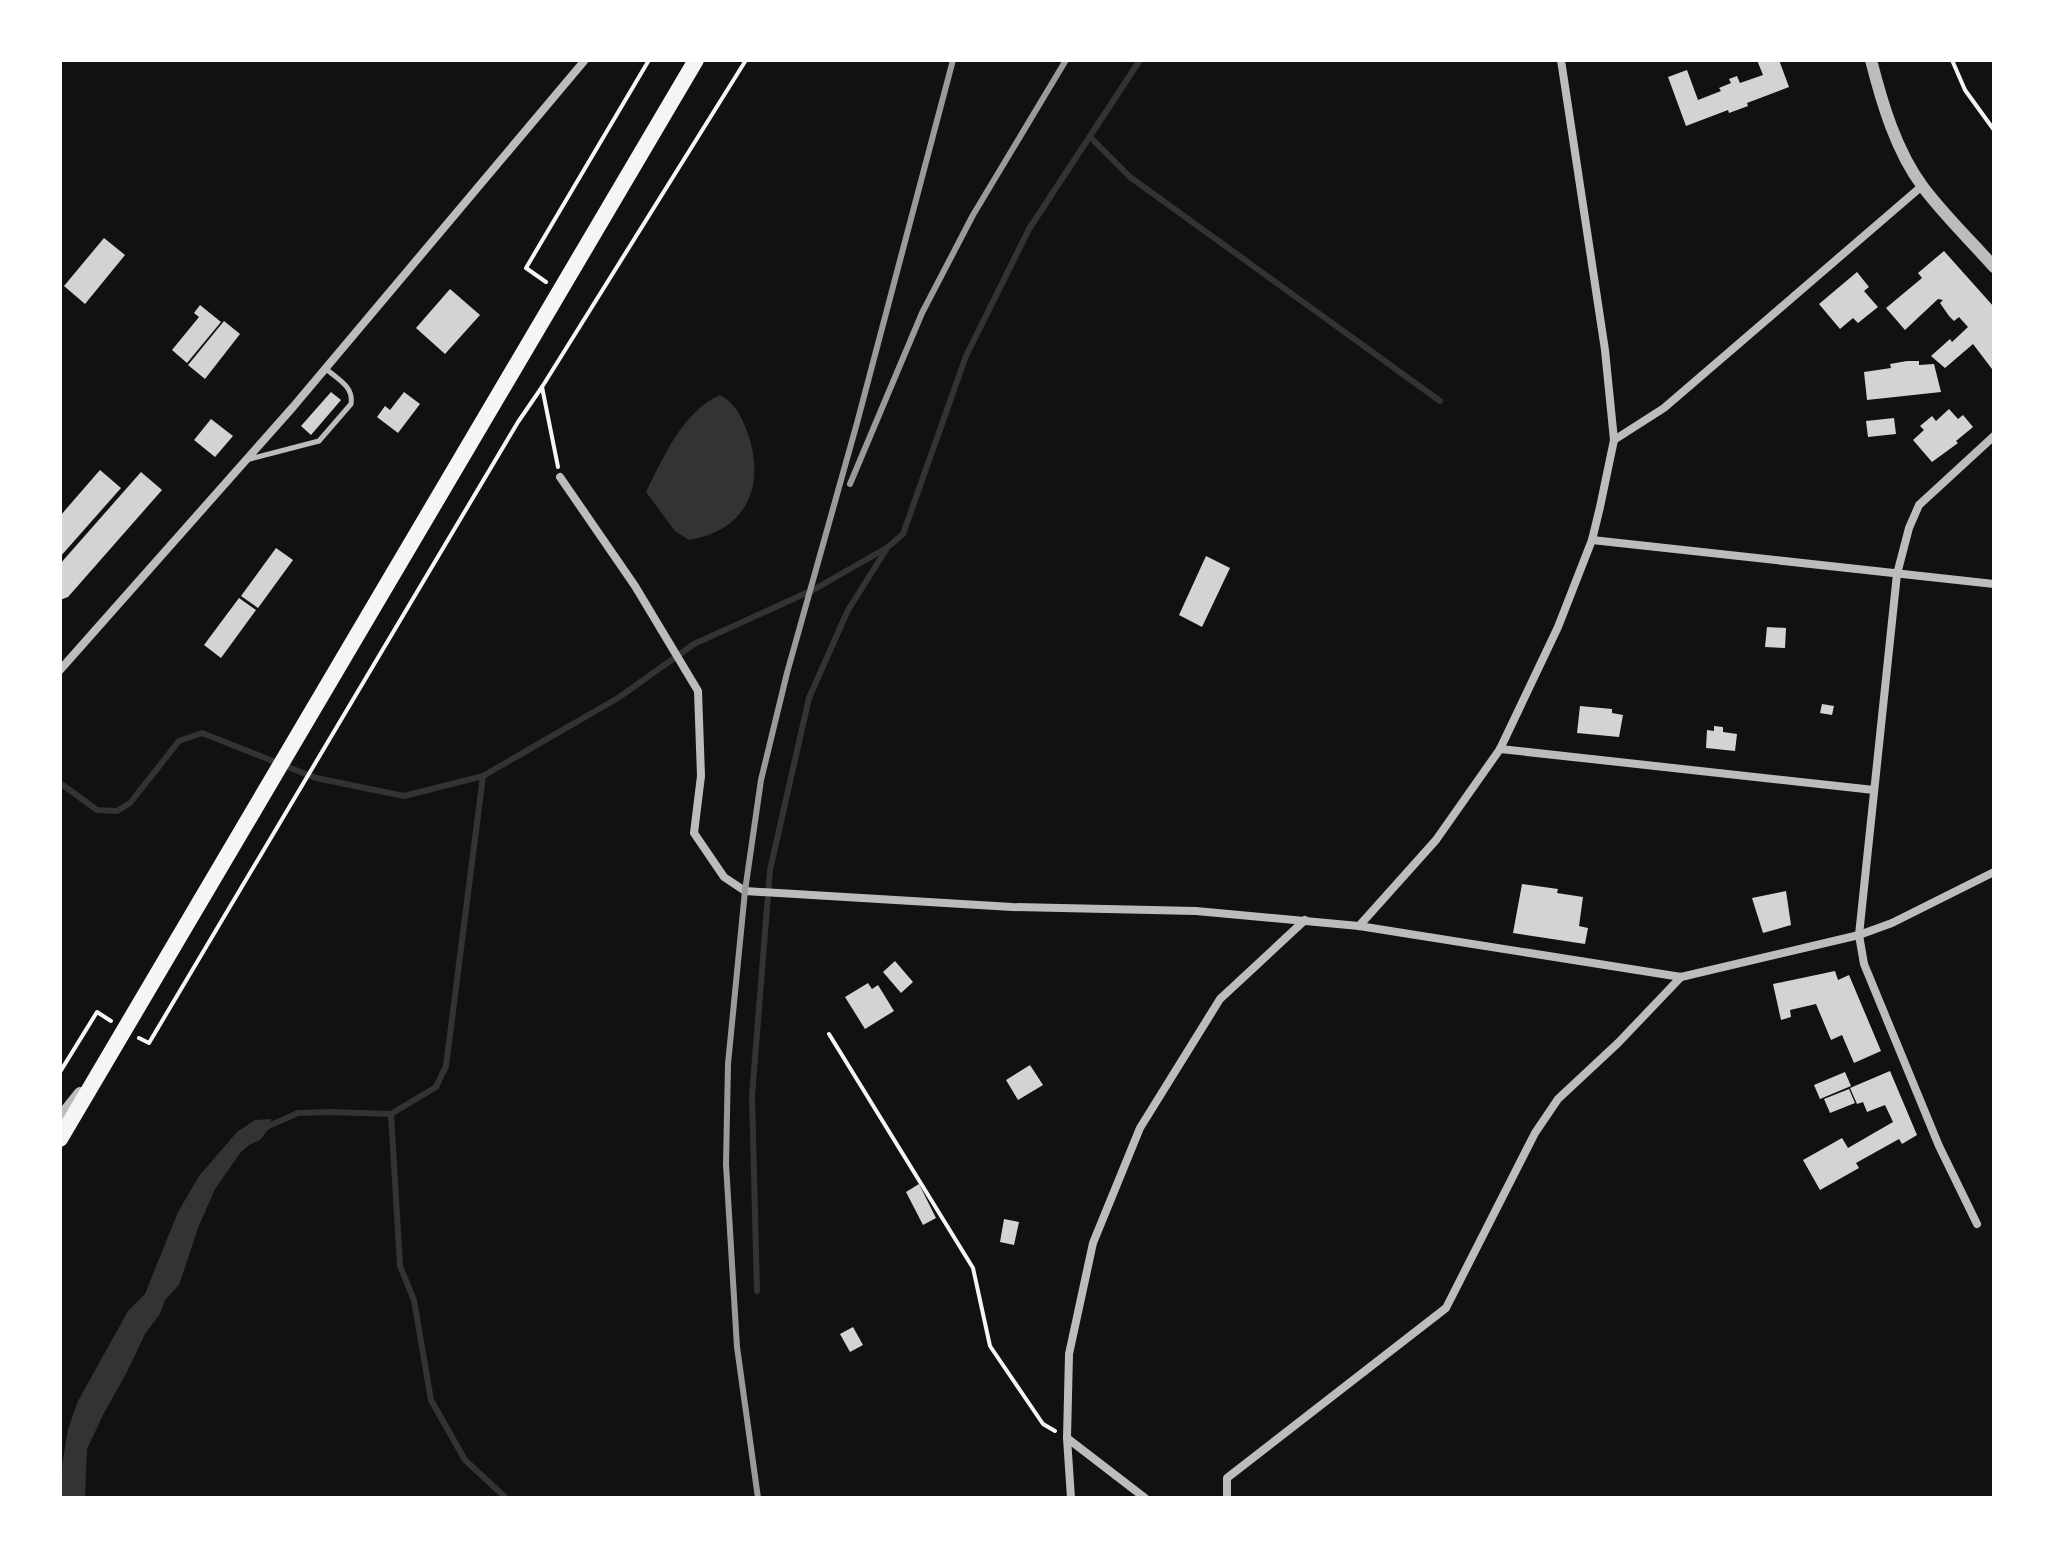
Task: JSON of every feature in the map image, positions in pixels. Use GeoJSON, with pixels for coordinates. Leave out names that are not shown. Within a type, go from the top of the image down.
{"type":"FeatureCollection","features":[{"type":"Feature","properties":{"kind":"main road"},"geometry":{"type":"LineString","coordinates":[[60,1139],[696,60]]}},
{"type":"Feature","properties":{"kind":"street"},"geometry":{"type":"LineString","coordinates":[[60,670],[247,460],[585,60]]}},
{"type":"Feature","properties":{"kind":"street"},"geometry":{"type":"LineString","coordinates":[[1359,926],[1436,840],[1500,749],[1558,627],[1592,540],[1614,440],[1605,350],[1561,60]]}},
{"type":"Feature","properties":{"kind":"street"},"geometry":{"type":"LineString","coordinates":[[1871,60],[1897,140],[1922,186],[1994,267]]}},
{"type":"Feature","properties":{"kind":"street"},"geometry":{"type":"LineString","coordinates":[[1614,440],[1664,408],[1922,186]]}},
{"type":"Feature","properties":{"kind":"street"},"geometry":{"type":"LineString","coordinates":[[1977,1224],[1939,1146],[1864,964],[1859,935],[1897,574],[1909,528],[1919,505],[1994,436]]}},
{"type":"Feature","properties":{"kind":"street"},"geometry":{"type":"LineString","coordinates":[[560,477],[635,586],[698,691],[701,776],[694,833],[724,877],[745,891],[1012,907],[1196,911],[1305,920],[1681,977],[1859,935],[1892,923],[1994,872]]}},
{"type":"Feature","properties":{"kind":"street"},"geometry":{"type":"LineString","coordinates":[[1592,540],[1994,584]]}},
{"type":"Feature","properties":{"kind":"street"},"geometry":{"type":"LineString","coordinates":[[1500,749],[1874,790]]}},
{"type":"Feature","properties":{"kind":"street"},"geometry":{"type":"LineString","coordinates":[[1071,1498],[1067,1438],[1069,1354],[1093,1243],[1140,1128],[1220,999],[1305,920]]}},
{"type":"Feature","properties":{"kind":"street"},"geometry":{"type":"LineString","coordinates":[[1227,1498],[1227,1478],[1446,1308],[1535,1133],[1558,1099],[1618,1043],[1681,977]]}},
{"type":"Feature","properties":{"kind":"street"},"geometry":{"type":"LineString","coordinates":[[60,1118],[113,1049]]}},
{"type":"Feature","properties":{"kind":"street"},"geometry":{"type":"LineString","coordinates":[[1067,1438],[1145,1498]]}},
{"type":"Feature","properties":{"kind":"lane"},"geometry":{"type":"LineString","coordinates":[[247,460],[319,441],[351,404],[349,388],[325,368]]}},
{"type":"Feature","properties":{"kind":"path"},"geometry":{"type":"LineString","coordinates":[[560,292],[526,268],[649,60]]}},
{"type":"Feature","properties":{"kind":"path"},"geometry":{"type":"LineString","coordinates":[[149,1043],[518,422],[746,60]]}},
{"type":"Feature","properties":{"kind":"path"},"geometry":{"type":"LineString","coordinates":[[1952,60],[1965,90],[1994,130]]}},
{"type":"Feature","properties":{"kind":"path"},"geometry":{"type":"LineString","coordinates":[[542,387],[560,477]]}},
{"type":"Feature","properties":{"kind":"path"},"geometry":{"type":"LineString","coordinates":[[829,1034],[973,1268],[990,1346],[1043,1424],[1067,1438]]}},
{"type":"Feature","properties":{"kind":"shaded area"},"geometry":{"type":"Polygon","coordinates":[[[720,395],[738,412],[748,434],[753,453],[752,488],[747,503],[725,527],[689,540],[675,531],[646,492],[685,424],[707,402],[720,395]]]}},
{"type":"Feature","properties":{"kind":"shaded area"},"geometry":{"type":"Polygon","coordinates":[[[271,1119],[270,1127],[260,1140],[241,1152],[215,1189],[179,1285],[165,1300],[160,1314],[145,1334],[103,1415],[87,1449],[85,1498],[60,1498],[68,1429],[78,1401],[128,1311],[145,1294],[178,1212],[199,1176],[237,1132],[255,1120],[271,1119]]]}},
{"type":"Feature","properties":{"kind":"building"},"geometry":{"type":"Polygon","coordinates":[[[1757,60],[1779,60],[1789,87],[1747,103],[1748,106],[1686,126],[1668,77],[1687,70],[1698,100],[1721,91],[1719,88],[1731,83],[1729,79],[1737,76],[1740,83],[1763,75],[1757,60]]]}},
{"type":"Feature","properties":{"kind":"building"},"geometry":{"type":"Polygon","coordinates":[[[104,238],[125,255],[85,304],[64,286],[104,238]]]}},
{"type":"Feature","properties":{"kind":"building"},"geometry":{"type":"Polygon","coordinates":[[[1944,251],[1994,307],[1992,369],[1973,344],[1945,368],[1931,356],[1968,327],[1959,317],[1954,321],[1949,316],[1940,303],[1943,300],[1938,299],[1905,330],[1886,308],[1922,278],[1918,273],[1944,251]]]}},
{"type":"Feature","properties":{"kind":"building"},"geometry":{"type":"Polygon","coordinates":[[[1857,272],[1869,287],[1864,291],[1878,307],[1858,323],[1853,318],[1840,329],[1819,304],[1857,272]]]}},
{"type":"Feature","properties":{"kind":"building"},"geometry":{"type":"Polygon","coordinates":[[[450,289],[480,315],[445,354],[416,328],[450,289]]]}},
{"type":"Feature","properties":{"kind":"building"},"geometry":{"type":"Polygon","coordinates":[[[200,305],[221,322],[187,363],[172,350],[199,317],[194,313],[200,305]]]}},
{"type":"Feature","properties":{"kind":"building"},"geometry":{"type":"Polygon","coordinates":[[[224,321],[240,334],[205,379],[188,365],[224,321]]]}},
{"type":"Feature","properties":{"kind":"building"},"geometry":{"type":"Polygon","coordinates":[[[1919,361],[1919,365],[1934,364],[1941,392],[1867,400],[1864,372],[1891,368],[1890,364],[1919,361]]]}},
{"type":"Feature","properties":{"kind":"building"},"geometry":{"type":"Polygon","coordinates":[[[331,392],[341,400],[311,435],[301,426],[331,392]]]}},
{"type":"Feature","properties":{"kind":"building"},"geometry":{"type":"Polygon","coordinates":[[[404,392],[420,404],[398,433],[377,417],[385,406],[390,410],[404,392]]]}},
{"type":"Feature","properties":{"kind":"building"},"geometry":{"type":"Polygon","coordinates":[[[1949,409],[1958,419],[1963,415],[1973,427],[1956,441],[1958,443],[1932,462],[1913,440],[1924,430],[1920,426],[1932,416],[1936,421],[1949,409]]]}},
{"type":"Feature","properties":{"kind":"building"},"geometry":{"type":"Polygon","coordinates":[[[1894,418],[1896,434],[1868,437],[1866,421],[1894,418]]]}},
{"type":"Feature","properties":{"kind":"building"},"geometry":{"type":"Polygon","coordinates":[[[211,419],[233,436],[215,457],[194,440],[211,419]]]}},
{"type":"Feature","properties":{"kind":"building"},"geometry":{"type":"Polygon","coordinates":[[[100,470],[121,488],[60,557],[60,516],[100,470]]]}},
{"type":"Feature","properties":{"kind":"building"},"geometry":{"type":"Polygon","coordinates":[[[141,472],[162,490],[68,597],[60,600],[60,564],[141,472]]]}},
{"type":"Feature","properties":{"kind":"building"},"geometry":{"type":"Polygon","coordinates":[[[276,548],[293,560],[258,608],[241,596],[276,548]]]}},
{"type":"Feature","properties":{"kind":"building"},"geometry":{"type":"Polygon","coordinates":[[[1206,556],[1230,568],[1202,627],[1179,615],[1206,556]]]}},
{"type":"Feature","properties":{"kind":"building"},"geometry":{"type":"Polygon","coordinates":[[[239,598],[256,610],[221,658],[204,645],[239,598]]]}},
{"type":"Feature","properties":{"kind":"building"},"geometry":{"type":"Polygon","coordinates":[[[1767,627],[1786,628],[1785,648],[1765,647],[1767,627]]]}},
{"type":"Feature","properties":{"kind":"building"},"geometry":{"type":"Polygon","coordinates":[[[1822,704],[1834,706],[1832,715],[1820,713],[1822,704]]]}},
{"type":"Feature","properties":{"kind":"building"},"geometry":{"type":"Polygon","coordinates":[[[1580,706],[1612,709],[1612,713],[1623,715],[1619,737],[1577,733],[1580,706]]]}},
{"type":"Feature","properties":{"kind":"building"},"geometry":{"type":"Polygon","coordinates":[[[1714,726],[1723,727],[1723,732],[1737,734],[1735,751],[1706,748],[1707,730],[1714,731],[1714,726]]]}},
{"type":"Feature","properties":{"kind":"building"},"geometry":{"type":"Polygon","coordinates":[[[1522,884],[1558,889],[1557,893],[1583,897],[1579,926],[1588,928],[1585,944],[1513,933],[1522,884]]]}},
{"type":"Feature","properties":{"kind":"building"},"geometry":{"type":"Polygon","coordinates":[[[1786,891],[1791,925],[1763,933],[1752,898],[1786,891]]]}},
{"type":"Feature","properties":{"kind":"building"},"geometry":{"type":"Polygon","coordinates":[[[895,961],[913,982],[901,993],[883,972],[895,961]]]}},
{"type":"Feature","properties":{"kind":"building"},"geometry":{"type":"Polygon","coordinates":[[[1835,971],[1838,980],[1849,975],[1881,1051],[1854,1063],[1842,1035],[1831,1040],[1816,1004],[1790,1010],[1791,1017],[1781,1020],[1773,984],[1835,971]]]}},
{"type":"Feature","properties":{"kind":"building"},"geometry":{"type":"Polygon","coordinates":[[[868,983],[872,989],[878,985],[894,1011],[865,1029],[845,997],[868,983]]]}},
{"type":"Feature","properties":{"kind":"building"},"geometry":{"type":"Polygon","coordinates":[[[1030,1065],[1043,1085],[1018,1100],[1006,1080],[1030,1065]]]}},
{"type":"Feature","properties":{"kind":"building"},"geometry":{"type":"Polygon","coordinates":[[[1890,1071],[1917,1135],[1902,1144],[1899,1139],[1856,1163],[1859,1168],[1820,1190],[1803,1160],[1842,1138],[1848,1148],[1893,1122],[1885,1105],[1867,1112],[1863,1102],[1857,1104],[1850,1088],[1890,1071]]]}},
{"type":"Feature","properties":{"kind":"building"},"geometry":{"type":"Polygon","coordinates":[[[1845,1072],[1851,1086],[1820,1099],[1814,1085],[1845,1072]]]}},
{"type":"Feature","properties":{"kind":"building"},"geometry":{"type":"Polygon","coordinates":[[[1849,1089],[1855,1103],[1830,1113],[1824,1099],[1849,1089]]]}},
{"type":"Feature","properties":{"kind":"building"},"geometry":{"type":"Polygon","coordinates":[[[919,1184],[936,1218],[923,1225],[906,1192],[919,1184]]]}},
{"type":"Feature","properties":{"kind":"building"},"geometry":{"type":"Polygon","coordinates":[[[1004,1219],[1019,1222],[1014,1245],[1000,1242],[1004,1219]]]}},
{"type":"Feature","properties":{"kind":"building"},"geometry":{"type":"Polygon","coordinates":[[[853,1327],[863,1345],[850,1352],[840,1334],[853,1327]]]}},
{"type":"Feature","properties":{"kind":"waterway"},"geometry":{"type":"LineString","coordinates":[[264,1128],[298,1113],[391,1114],[436,1087],[446,1066],[483,776],[618,698],[694,644],[815,589],[888,547],[903,534],[966,356],[1029,229],[1140,60]]}},
{"type":"Feature","properties":{"kind":"waterway"},"geometry":{"type":"LineString","coordinates":[[1090,137],[1130,177],[1440,401]]}},
{"type":"Feature","properties":{"kind":"waterway"},"geometry":{"type":"LineString","coordinates":[[757,1291],[752,1096],[770,870],[809,698],[848,610],[886,550]]}},
{"type":"Feature","properties":{"kind":"waterway"},"geometry":{"type":"LineString","coordinates":[[60,783],[97,810],[117,811],[130,803],[179,741],[202,733],[316,778],[404,796],[483,776]]}},
{"type":"Feature","properties":{"kind":"waterway"},"geometry":{"type":"LineString","coordinates":[[391,1114],[400,1266],[414,1300],[431,1400],[465,1460],[506,1498]]}},
{"type":"Feature","properties":{"kind":"railway"},"geometry":{"type":"LineString","coordinates":[[758,1498],[737,1347],[726,1164],[728,1064],[745,891],[761,780],[787,673],[953,60]]}},
{"type":"Feature","properties":{"kind":"railway"},"geometry":{"type":"LineString","coordinates":[[850,484],[922,313],[973,215],[1066,60]]}}]}
